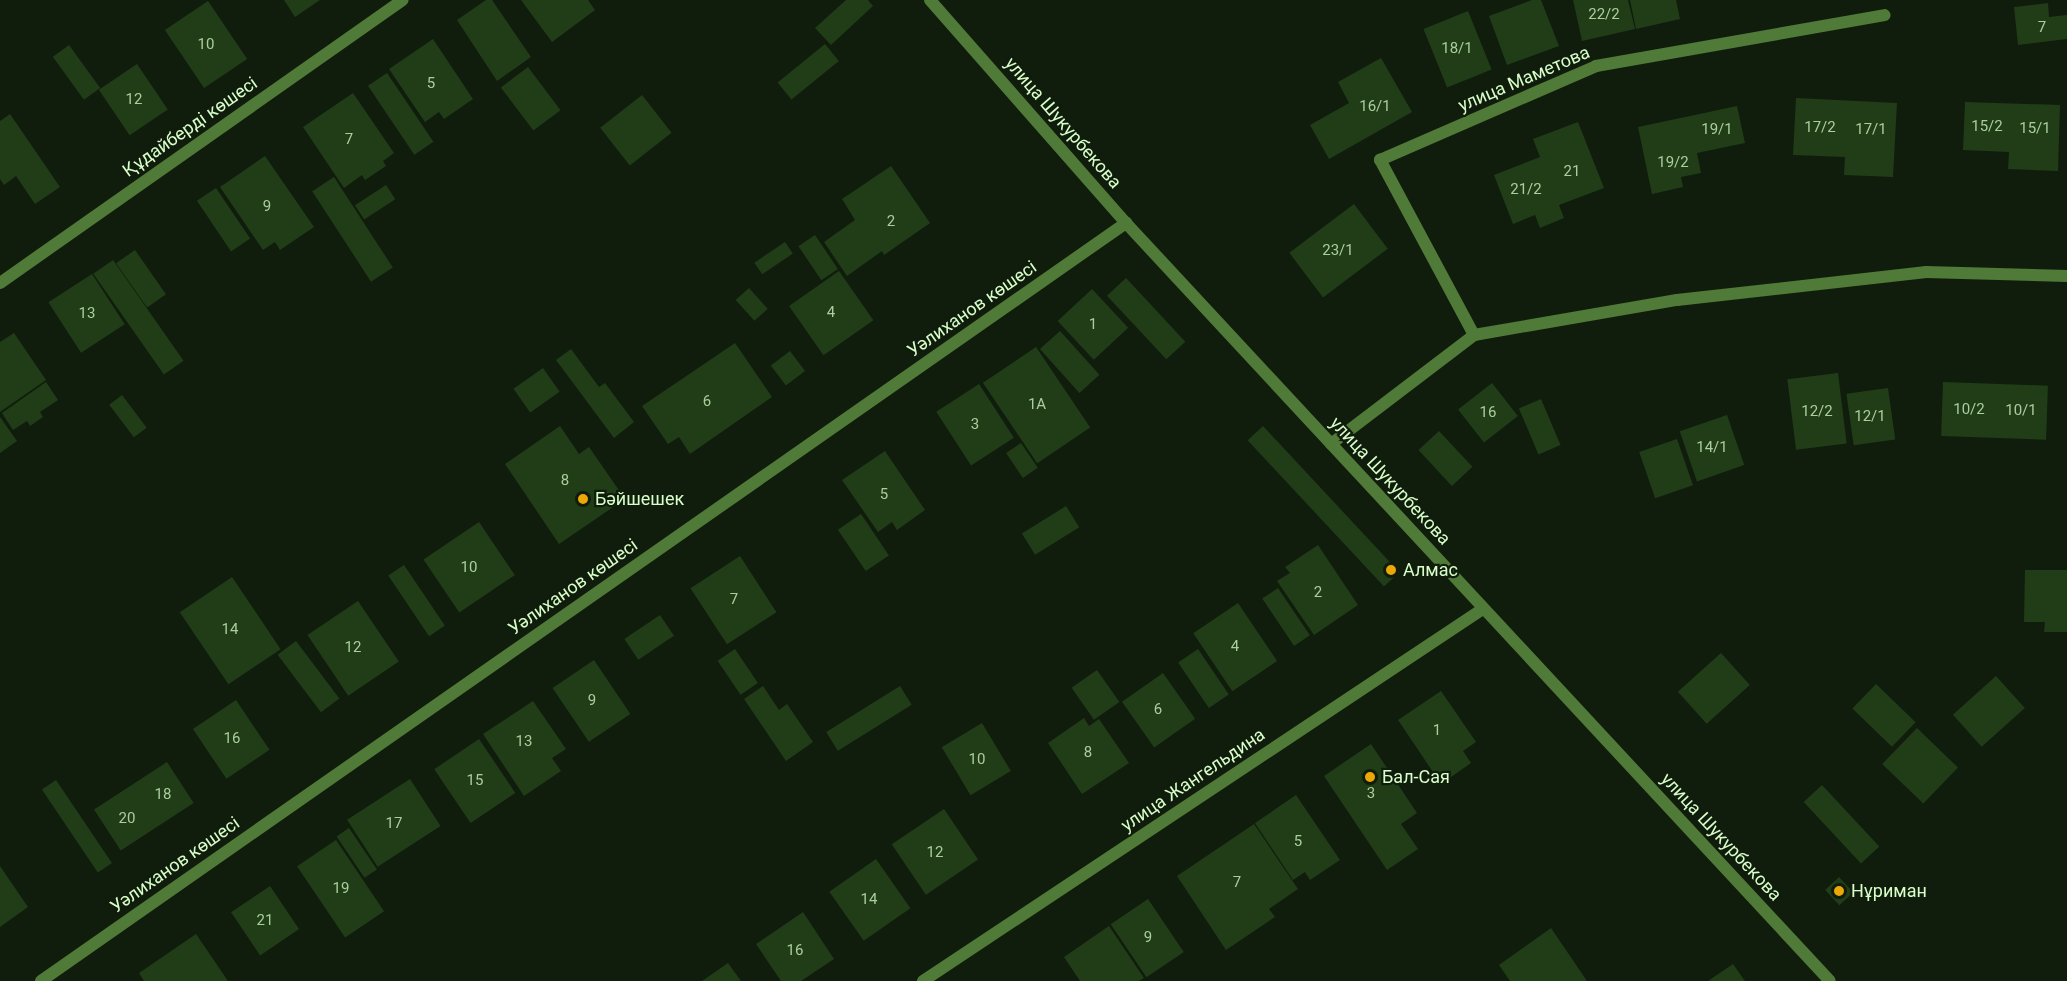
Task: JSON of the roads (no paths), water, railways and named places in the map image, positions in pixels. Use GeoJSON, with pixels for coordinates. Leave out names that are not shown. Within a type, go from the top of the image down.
{"type":"FeatureCollection","features":[{"type":"Feature","properties":{"kind":"street","name":"Құдайберді көшесі"},"geometry":{"type":"LineString","coordinates":[[0,283],[402,0]]}},
{"type":"Feature","properties":{"kind":"street","name":"улица Шукурбекова"},"geometry":{"type":"LineString","coordinates":[[930,0],[1126,223],[1830,981]]}},
{"type":"Feature","properties":{"kind":"street","name":"улица Маметова"},"geometry":{"type":"LineString","coordinates":[[1474,335],[1380,160],[1596,66],[1885,15]]}},
{"type":"Feature","properties":{"kind":"street","name":"Уәлиханов көшесі"},"geometry":{"type":"LineString","coordinates":[[41,981],[1126,223]]}},
{"type":"Feature","properties":{"kind":"street"},"geometry":{"type":"LineString","coordinates":[[1331,444],[1474,335],[1677,300],[1926,272],[2067,276]]}},
{"type":"Feature","properties":{"kind":"street","name":"улица Жангельдина"},"geometry":{"type":"LineString","coordinates":[[923,981],[1483,609]]}},
{"type":"Feature","properties":{"kind":"place","name":"Бәйшешек"},"geometry":{"type":"Point","coordinates":[583,499]}},
{"type":"Feature","properties":{"kind":"place","name":"Алмас"},"geometry":{"type":"Point","coordinates":[1391,570]}},
{"type":"Feature","properties":{"kind":"place","name":"Бал-Сая"},"geometry":{"type":"Point","coordinates":[1370,777]}},
{"type":"Feature","properties":{"kind":"place","name":"Нұриман"},"geometry":{"type":"Point","coordinates":[1839,891]}}]}
